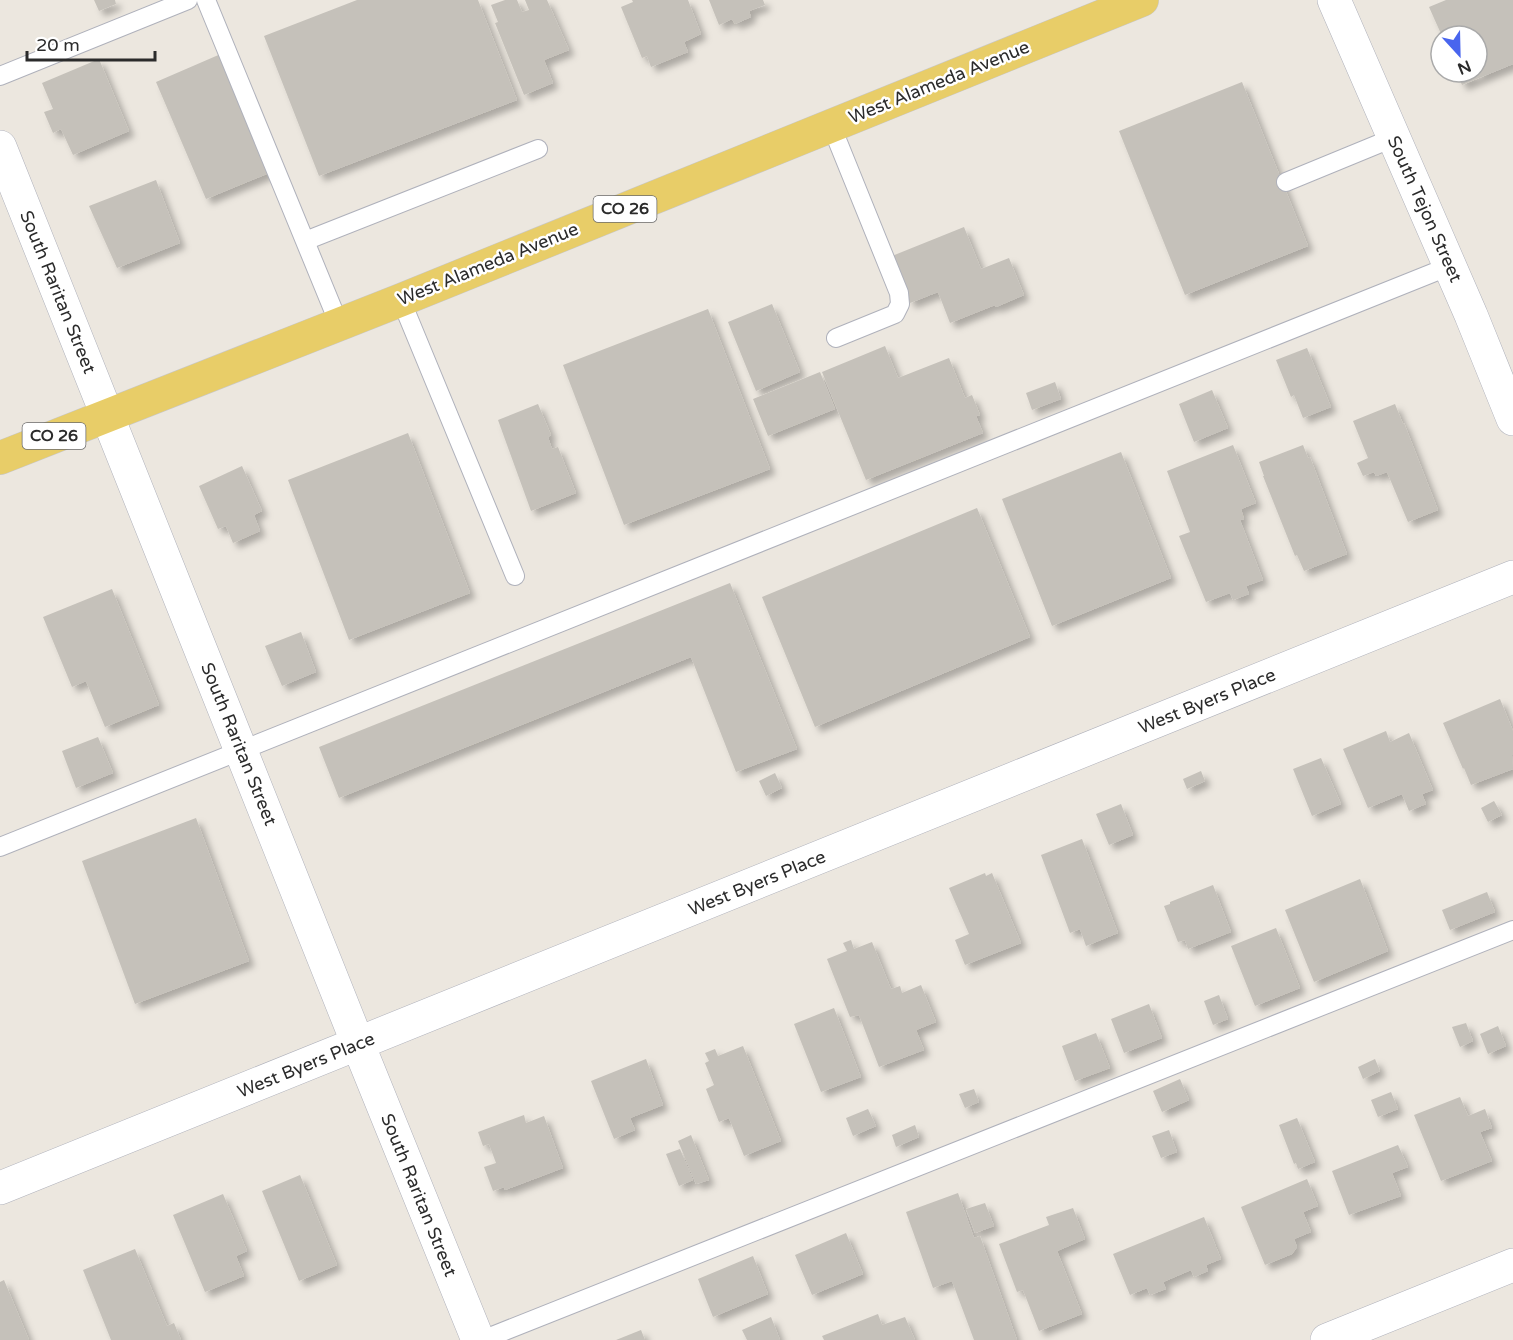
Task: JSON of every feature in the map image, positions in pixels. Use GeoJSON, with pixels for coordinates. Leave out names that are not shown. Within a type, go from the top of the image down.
{"type":"FeatureCollection","features":[{"type":"Feature","properties":{"kind":"main road","name":"West Alameda Avenue"},"geometry":{"type":"LineString","coordinates":[[0,458],[401,300],[1142,0]]}},
{"type":"Feature","properties":{"kind":"street","name":"South Tejon Street"},"geometry":{"type":"LineString","coordinates":[[1334,0],[1471,315],[1513,419]]}},
{"type":"Feature","properties":{"kind":"street","name":"South Raritan Street"},"geometry":{"type":"LineString","coordinates":[[0,147],[358,1044],[480,1340]]}},
{"type":"Feature","properties":{"kind":"street","name":"West Byers Place"},"geometry":{"type":"LineString","coordinates":[[0,1188],[1513,577]]}},
{"type":"Feature","properties":{"kind":"street"},"geometry":{"type":"LineString","coordinates":[[1327,1340],[1513,1265]]}},
{"type":"Feature","properties":{"kind":"lane"},"geometry":{"type":"LineString","coordinates":[[0,76],[188,0]]}},
{"type":"Feature","properties":{"kind":"lane"},"geometry":{"type":"LineString","coordinates":[[206,0],[339,324]]}},
{"type":"Feature","properties":{"kind":"lane"},"geometry":{"type":"LineString","coordinates":[[831,125],[899,293],[900,304],[895,314],[836,338]]}},
{"type":"Feature","properties":{"kind":"lane"},"geometry":{"type":"LineString","coordinates":[[1286,182],[1393,138]]}},
{"type":"Feature","properties":{"kind":"lane"},"geometry":{"type":"LineString","coordinates":[[305,241],[538,149]]}},
{"type":"Feature","properties":{"kind":"lane"},"geometry":{"type":"LineString","coordinates":[[0,847],[1450,266]]}},
{"type":"Feature","properties":{"kind":"lane"},"geometry":{"type":"LineString","coordinates":[[401,300],[515,576]]}},
{"type":"Feature","properties":{"kind":"lane"},"geometry":{"type":"LineString","coordinates":[[480,1340],[1513,930]]}},
{"type":"Feature","properties":{"kind":"building"},"geometry":{"type":"Polygon","coordinates":[[[94,0],[115,0],[116,4],[99,11],[94,0]]]}},
{"type":"Feature","properties":{"kind":"building"},"geometry":{"type":"Polygon","coordinates":[[[357,0],[478,0],[517,100],[319,176],[264,36],[357,0]]]}},
{"type":"Feature","properties":{"kind":"building"},"geometry":{"type":"Polygon","coordinates":[[[505,0],[517,0],[522,12],[529,10],[525,0],[547,0],[569,50],[544,60],[553,83],[524,95],[495,23],[498,22],[491,5],[505,0]]]}},
{"type":"Feature","properties":{"kind":"building"},"geometry":{"type":"Polygon","coordinates":[[[632,0],[688,0],[701,34],[684,42],[688,52],[651,67],[647,56],[642,58],[621,7],[633,2],[632,0]]]}},
{"type":"Feature","properties":{"kind":"building"},"geometry":{"type":"Polygon","coordinates":[[[709,0],[763,0],[765,5],[749,11],[751,17],[735,24],[732,19],[719,25],[709,0]]]}},
{"type":"Feature","properties":{"kind":"building"},"geometry":{"type":"Polygon","coordinates":[[[1446,0],[1513,0],[1513,64],[1489,74],[1489,24],[1437,24],[1429,7],[1446,0]]]}},
{"type":"Feature","properties":{"kind":"building"},"geometry":{"type":"Polygon","coordinates":[[[223,53],[274,171],[206,199],[156,82],[223,53]]]}},
{"type":"Feature","properties":{"kind":"building"},"geometry":{"type":"Polygon","coordinates":[[[99,59],[129,131],[73,155],[61,129],[53,133],[44,112],[53,109],[42,83],[99,59]]]}},
{"type":"Feature","properties":{"kind":"building"},"geometry":{"type":"Polygon","coordinates":[[[1242,82],[1308,246],[1185,295],[1119,131],[1242,82]]]}},
{"type":"Feature","properties":{"kind":"building"},"geometry":{"type":"Polygon","coordinates":[[[156,180],[180,243],[117,268],[89,206],[156,180]]]}},
{"type":"Feature","properties":{"kind":"building"},"geometry":{"type":"Polygon","coordinates":[[[964,227],[981,269],[1009,258],[1024,295],[950,323],[938,292],[910,303],[892,256],[964,227]]]}},
{"type":"Feature","properties":{"kind":"building"},"geometry":{"type":"Polygon","coordinates":[[[772,304],[800,372],[756,391],[728,322],[772,304]]]}},
{"type":"Feature","properties":{"kind":"building"},"geometry":{"type":"Polygon","coordinates":[[[708,309],[770,469],[624,525],[563,365],[708,309]]]}},
{"type":"Feature","properties":{"kind":"building"},"geometry":{"type":"Polygon","coordinates":[[[885,346],[898,378],[949,358],[965,398],[972,395],[980,415],[976,416],[983,433],[866,480],[822,372],[885,346]]]}},
{"type":"Feature","properties":{"kind":"building"},"geometry":{"type":"Polygon","coordinates":[[[1307,348],[1331,407],[1303,418],[1294,395],[1291,397],[1276,360],[1307,348]]]}},
{"type":"Feature","properties":{"kind":"building"},"geometry":{"type":"Polygon","coordinates":[[[820,372],[835,409],[768,436],[753,399],[820,372]]]}},
{"type":"Feature","properties":{"kind":"building"},"geometry":{"type":"Polygon","coordinates":[[[1055,382],[1061,399],[1032,410],[1026,393],[1055,382]]]}},
{"type":"Feature","properties":{"kind":"building"},"geometry":{"type":"Polygon","coordinates":[[[1212,390],[1228,428],[1194,442],[1179,404],[1212,390]]]}},
{"type":"Feature","properties":{"kind":"building"},"geometry":{"type":"Polygon","coordinates":[[[538,404],[551,435],[548,437],[552,449],[558,447],[576,493],[531,511],[498,420],[538,404]]]}},
{"type":"Feature","properties":{"kind":"building"},"geometry":{"type":"Polygon","coordinates":[[[1395,404],[1438,510],[1408,522],[1387,472],[1376,476],[1374,472],[1363,476],[1357,463],[1368,458],[1353,421],[1395,404]]]}},
{"type":"Feature","properties":{"kind":"building"},"geometry":{"type":"Polygon","coordinates":[[[408,433],[470,593],[349,640],[288,480],[408,433]]]}},
{"type":"Feature","properties":{"kind":"building"},"geometry":{"type":"Polygon","coordinates":[[[1233,445],[1256,503],[1241,509],[1244,519],[1240,520],[1263,580],[1246,586],[1249,594],[1233,600],[1230,593],[1206,602],[1179,536],[1190,532],[1167,471],[1233,445]]]}},
{"type":"Feature","properties":{"kind":"building"},"geometry":{"type":"Polygon","coordinates":[[[1303,445],[1308,458],[1310,457],[1347,554],[1304,571],[1297,555],[1295,556],[1259,462],[1303,445]]]}},
{"type":"Feature","properties":{"kind":"building"},"geometry":{"type":"Polygon","coordinates":[[[1121,452],[1171,578],[1052,626],[1002,499],[1121,452]]]}},
{"type":"Feature","properties":{"kind":"building"},"geometry":{"type":"Polygon","coordinates":[[[242,466],[262,511],[254,515],[260,531],[233,543],[226,526],[218,529],[199,486],[242,466]]]}},
{"type":"Feature","properties":{"kind":"building"},"geometry":{"type":"Polygon","coordinates":[[[977,508],[1030,637],[815,727],[762,597],[977,508]]]}},
{"type":"Feature","properties":{"kind":"building"},"geometry":{"type":"Polygon","coordinates":[[[730,583],[797,749],[736,772],[691,657],[339,798],[319,747],[730,583]]]}},
{"type":"Feature","properties":{"kind":"building"},"geometry":{"type":"Polygon","coordinates":[[[112,589],[159,705],[105,727],[86,681],[72,687],[43,617],[112,589]]]}},
{"type":"Feature","properties":{"kind":"building"},"geometry":{"type":"Polygon","coordinates":[[[301,632],[316,672],[282,686],[265,646],[301,632]]]}},
{"type":"Feature","properties":{"kind":"building"},"geometry":{"type":"Polygon","coordinates":[[[1500,699],[1513,731],[1513,769],[1471,785],[1443,723],[1500,699]]]}},
{"type":"Feature","properties":{"kind":"building"},"geometry":{"type":"Polygon","coordinates":[[[1386,731],[1390,742],[1409,733],[1433,790],[1422,794],[1426,804],[1409,811],[1402,794],[1368,808],[1343,749],[1386,731]]]}},
{"type":"Feature","properties":{"kind":"building"},"geometry":{"type":"Polygon","coordinates":[[[98,737],[113,773],[76,788],[62,751],[98,737]]]}},
{"type":"Feature","properties":{"kind":"building"},"geometry":{"type":"Polygon","coordinates":[[[1321,758],[1341,804],[1312,816],[1293,769],[1321,758]]]}},
{"type":"Feature","properties":{"kind":"building"},"geometry":{"type":"Polygon","coordinates":[[[1201,771],[1205,781],[1187,789],[1183,779],[1201,771]]]}},
{"type":"Feature","properties":{"kind":"building"},"geometry":{"type":"Polygon","coordinates":[[[775,773],[782,788],[766,796],[759,781],[775,773]]]}},
{"type":"Feature","properties":{"kind":"building"},"geometry":{"type":"Polygon","coordinates":[[[1494,801],[1502,815],[1488,822],[1481,808],[1494,801]]]}},
{"type":"Feature","properties":{"kind":"building"},"geometry":{"type":"Polygon","coordinates":[[[1121,804],[1133,835],[1109,845],[1096,814],[1121,804]]]}},
{"type":"Feature","properties":{"kind":"building"},"geometry":{"type":"Polygon","coordinates":[[[196,818],[249,961],[135,1004],[82,861],[196,818]]]}},
{"type":"Feature","properties":{"kind":"building"},"geometry":{"type":"Polygon","coordinates":[[[1082,839],[1118,933],[1086,946],[1080,929],[1070,933],[1041,855],[1082,839]]]}},
{"type":"Feature","properties":{"kind":"building"},"geometry":{"type":"Polygon","coordinates":[[[985,873],[986,876],[992,873],[1021,943],[965,965],[955,940],[969,934],[949,888],[985,873]]]}},
{"type":"Feature","properties":{"kind":"building"},"geometry":{"type":"Polygon","coordinates":[[[1360,879],[1388,951],[1314,982],[1285,910],[1360,879]]]}},
{"type":"Feature","properties":{"kind":"building"},"geometry":{"type":"Polygon","coordinates":[[[1213,885],[1231,932],[1188,949],[1185,940],[1178,942],[1164,906],[1213,885]]]}},
{"type":"Feature","properties":{"kind":"building"},"geometry":{"type":"Polygon","coordinates":[[[1487,892],[1495,912],[1450,930],[1442,910],[1487,892]]]}},
{"type":"Feature","properties":{"kind":"building"},"geometry":{"type":"Polygon","coordinates":[[[1276,928],[1300,988],[1255,1006],[1231,946],[1276,928]]]}},
{"type":"Feature","properties":{"kind":"building"},"geometry":{"type":"Polygon","coordinates":[[[851,940],[854,949],[872,942],[891,989],[900,986],[902,993],[921,985],[936,1022],[916,1030],[924,1050],[879,1067],[859,1015],[850,1017],[827,959],[847,951],[843,943],[851,940]]]}},
{"type":"Feature","properties":{"kind":"building"},"geometry":{"type":"Polygon","coordinates":[[[1219,995],[1228,1019],[1213,1025],[1204,1001],[1219,995]]]}},
{"type":"Feature","properties":{"kind":"building"},"geometry":{"type":"Polygon","coordinates":[[[1149,1004],[1162,1038],[1124,1053],[1111,1019],[1149,1004]]]}},
{"type":"Feature","properties":{"kind":"building"},"geometry":{"type":"Polygon","coordinates":[[[834,1008],[861,1077],[821,1092],[794,1024],[834,1008]]]}},
{"type":"Feature","properties":{"kind":"building"},"geometry":{"type":"Polygon","coordinates":[[[1466,1023],[1473,1041],[1460,1047],[1452,1027],[1466,1023]]]}},
{"type":"Feature","properties":{"kind":"building"},"geometry":{"type":"Polygon","coordinates":[[[1498,1026],[1506,1046],[1488,1054],[1480,1034],[1498,1026]]]}},
{"type":"Feature","properties":{"kind":"building"},"geometry":{"type":"Polygon","coordinates":[[[1096,1033],[1110,1068],[1075,1081],[1062,1046],[1096,1033]]]}},
{"type":"Feature","properties":{"kind":"building"},"geometry":{"type":"Polygon","coordinates":[[[743,1046],[781,1141],[744,1156],[729,1118],[719,1122],[706,1089],[714,1085],[705,1063],[709,1061],[705,1053],[715,1049],[718,1056],[743,1046]]]}},
{"type":"Feature","properties":{"kind":"building"},"geometry":{"type":"Polygon","coordinates":[[[646,1059],[663,1105],[630,1118],[635,1130],[614,1139],[591,1081],[646,1059]]]}},
{"type":"Feature","properties":{"kind":"building"},"geometry":{"type":"Polygon","coordinates":[[[1375,1059],[1380,1071],[1363,1079],[1358,1067],[1375,1059]]]}},
{"type":"Feature","properties":{"kind":"building"},"geometry":{"type":"Polygon","coordinates":[[[1180,1079],[1189,1100],[1162,1112],[1153,1091],[1180,1079]]]}},
{"type":"Feature","properties":{"kind":"building"},"geometry":{"type":"Polygon","coordinates":[[[974,1089],[979,1102],[965,1108],[959,1094],[974,1089]]]}},
{"type":"Feature","properties":{"kind":"building"},"geometry":{"type":"Polygon","coordinates":[[[1391,1092],[1398,1109],[1378,1117],[1371,1100],[1391,1092]]]}},
{"type":"Feature","properties":{"kind":"building"},"geometry":{"type":"Polygon","coordinates":[[[1460,1097],[1468,1116],[1485,1109],[1492,1128],[1480,1132],[1492,1161],[1441,1181],[1414,1115],[1460,1097]]]}},
{"type":"Feature","properties":{"kind":"building"},"geometry":{"type":"Polygon","coordinates":[[[868,1109],[876,1126],[853,1136],[846,1118],[868,1109]]]}},
{"type":"Feature","properties":{"kind":"building"},"geometry":{"type":"Polygon","coordinates":[[[524,1115],[526,1123],[544,1116],[563,1168],[505,1190],[504,1187],[493,1191],[484,1167],[496,1163],[489,1144],[483,1146],[478,1132],[524,1115]]]}},
{"type":"Feature","properties":{"kind":"building"},"geometry":{"type":"Polygon","coordinates":[[[1297,1118],[1315,1162],[1298,1169],[1279,1125],[1297,1118]]]}},
{"type":"Feature","properties":{"kind":"building"},"geometry":{"type":"Polygon","coordinates":[[[915,1125],[919,1137],[896,1147],[892,1135],[915,1125]]]}},
{"type":"Feature","properties":{"kind":"building"},"geometry":{"type":"Polygon","coordinates":[[[1169,1130],[1177,1152],[1161,1158],[1152,1136],[1169,1130]]]}},
{"type":"Feature","properties":{"kind":"building"},"geometry":{"type":"Polygon","coordinates":[[[691,1135],[709,1180],[696,1184],[678,1141],[691,1135]]]}},
{"type":"Feature","properties":{"kind":"building"},"geometry":{"type":"Polygon","coordinates":[[[1398,1145],[1408,1167],[1392,1173],[1401,1196],[1349,1215],[1332,1171],[1398,1145]]]}},
{"type":"Feature","properties":{"kind":"building"},"geometry":{"type":"Polygon","coordinates":[[[680,1149],[693,1180],[679,1186],[666,1154],[680,1149]]]}},
{"type":"Feature","properties":{"kind":"building"},"geometry":{"type":"Polygon","coordinates":[[[300,1175],[337,1265],[299,1281],[262,1191],[300,1175]]]}},
{"type":"Feature","properties":{"kind":"building"},"geometry":{"type":"Polygon","coordinates":[[[1307,1179],[1318,1206],[1303,1212],[1311,1232],[1294,1239],[1297,1247],[1292,1254],[1265,1265],[1241,1207],[1307,1179]]]}},
{"type":"Feature","properties":{"kind":"building"},"geometry":{"type":"Polygon","coordinates":[[[958,1193],[974,1238],[980,1236],[1017,1340],[974,1340],[952,1281],[933,1288],[906,1212],[958,1193]]]}},
{"type":"Feature","properties":{"kind":"building"},"geometry":{"type":"Polygon","coordinates":[[[223,1194],[247,1251],[236,1256],[244,1276],[205,1292],[173,1215],[223,1194]]]}},
{"type":"Feature","properties":{"kind":"building"},"geometry":{"type":"Polygon","coordinates":[[[985,1203],[994,1226],[975,1233],[966,1209],[985,1203]]]}},
{"type":"Feature","properties":{"kind":"building"},"geometry":{"type":"Polygon","coordinates":[[[1073,1208],[1085,1239],[1057,1251],[1082,1314],[1039,1331],[1023,1290],[1017,1292],[999,1244],[1049,1225],[1046,1217],[1073,1208]]]}},
{"type":"Feature","properties":{"kind":"building"},"geometry":{"type":"Polygon","coordinates":[[[1204,1217],[1221,1259],[1206,1265],[1208,1271],[1194,1277],[1191,1270],[1163,1282],[1166,1289],[1150,1295],[1147,1288],[1130,1295],[1113,1254],[1204,1217]]]}},
{"type":"Feature","properties":{"kind":"building"},"geometry":{"type":"Polygon","coordinates":[[[846,1233],[863,1274],[812,1295],[795,1255],[846,1233]]]}},
{"type":"Feature","properties":{"kind":"building"},"geometry":{"type":"Polygon","coordinates":[[[135,1249],[167,1326],[174,1323],[181,1340],[111,1340],[83,1270],[135,1249]]]}},
{"type":"Feature","properties":{"kind":"building"},"geometry":{"type":"Polygon","coordinates":[[[753,1256],[768,1294],[713,1317],[698,1279],[753,1256]]]}},
{"type":"Feature","properties":{"kind":"building"},"geometry":{"type":"Polygon","coordinates":[[[4,1280],[29,1340],[0,1340],[0,1282],[4,1280]]]}},
{"type":"Feature","properties":{"kind":"building"},"geometry":{"type":"Polygon","coordinates":[[[878,1314],[882,1325],[905,1317],[915,1340],[824,1340],[822,1336],[878,1314]]]}},
{"type":"Feature","properties":{"kind":"building"},"geometry":{"type":"Polygon","coordinates":[[[771,1317],[780,1340],[747,1340],[742,1330],[771,1317]]]}},
{"type":"Feature","properties":{"kind":"building"},"geometry":{"type":"Polygon","coordinates":[[[641,1330],[645,1340],[616,1340],[641,1330]]]}}]}
